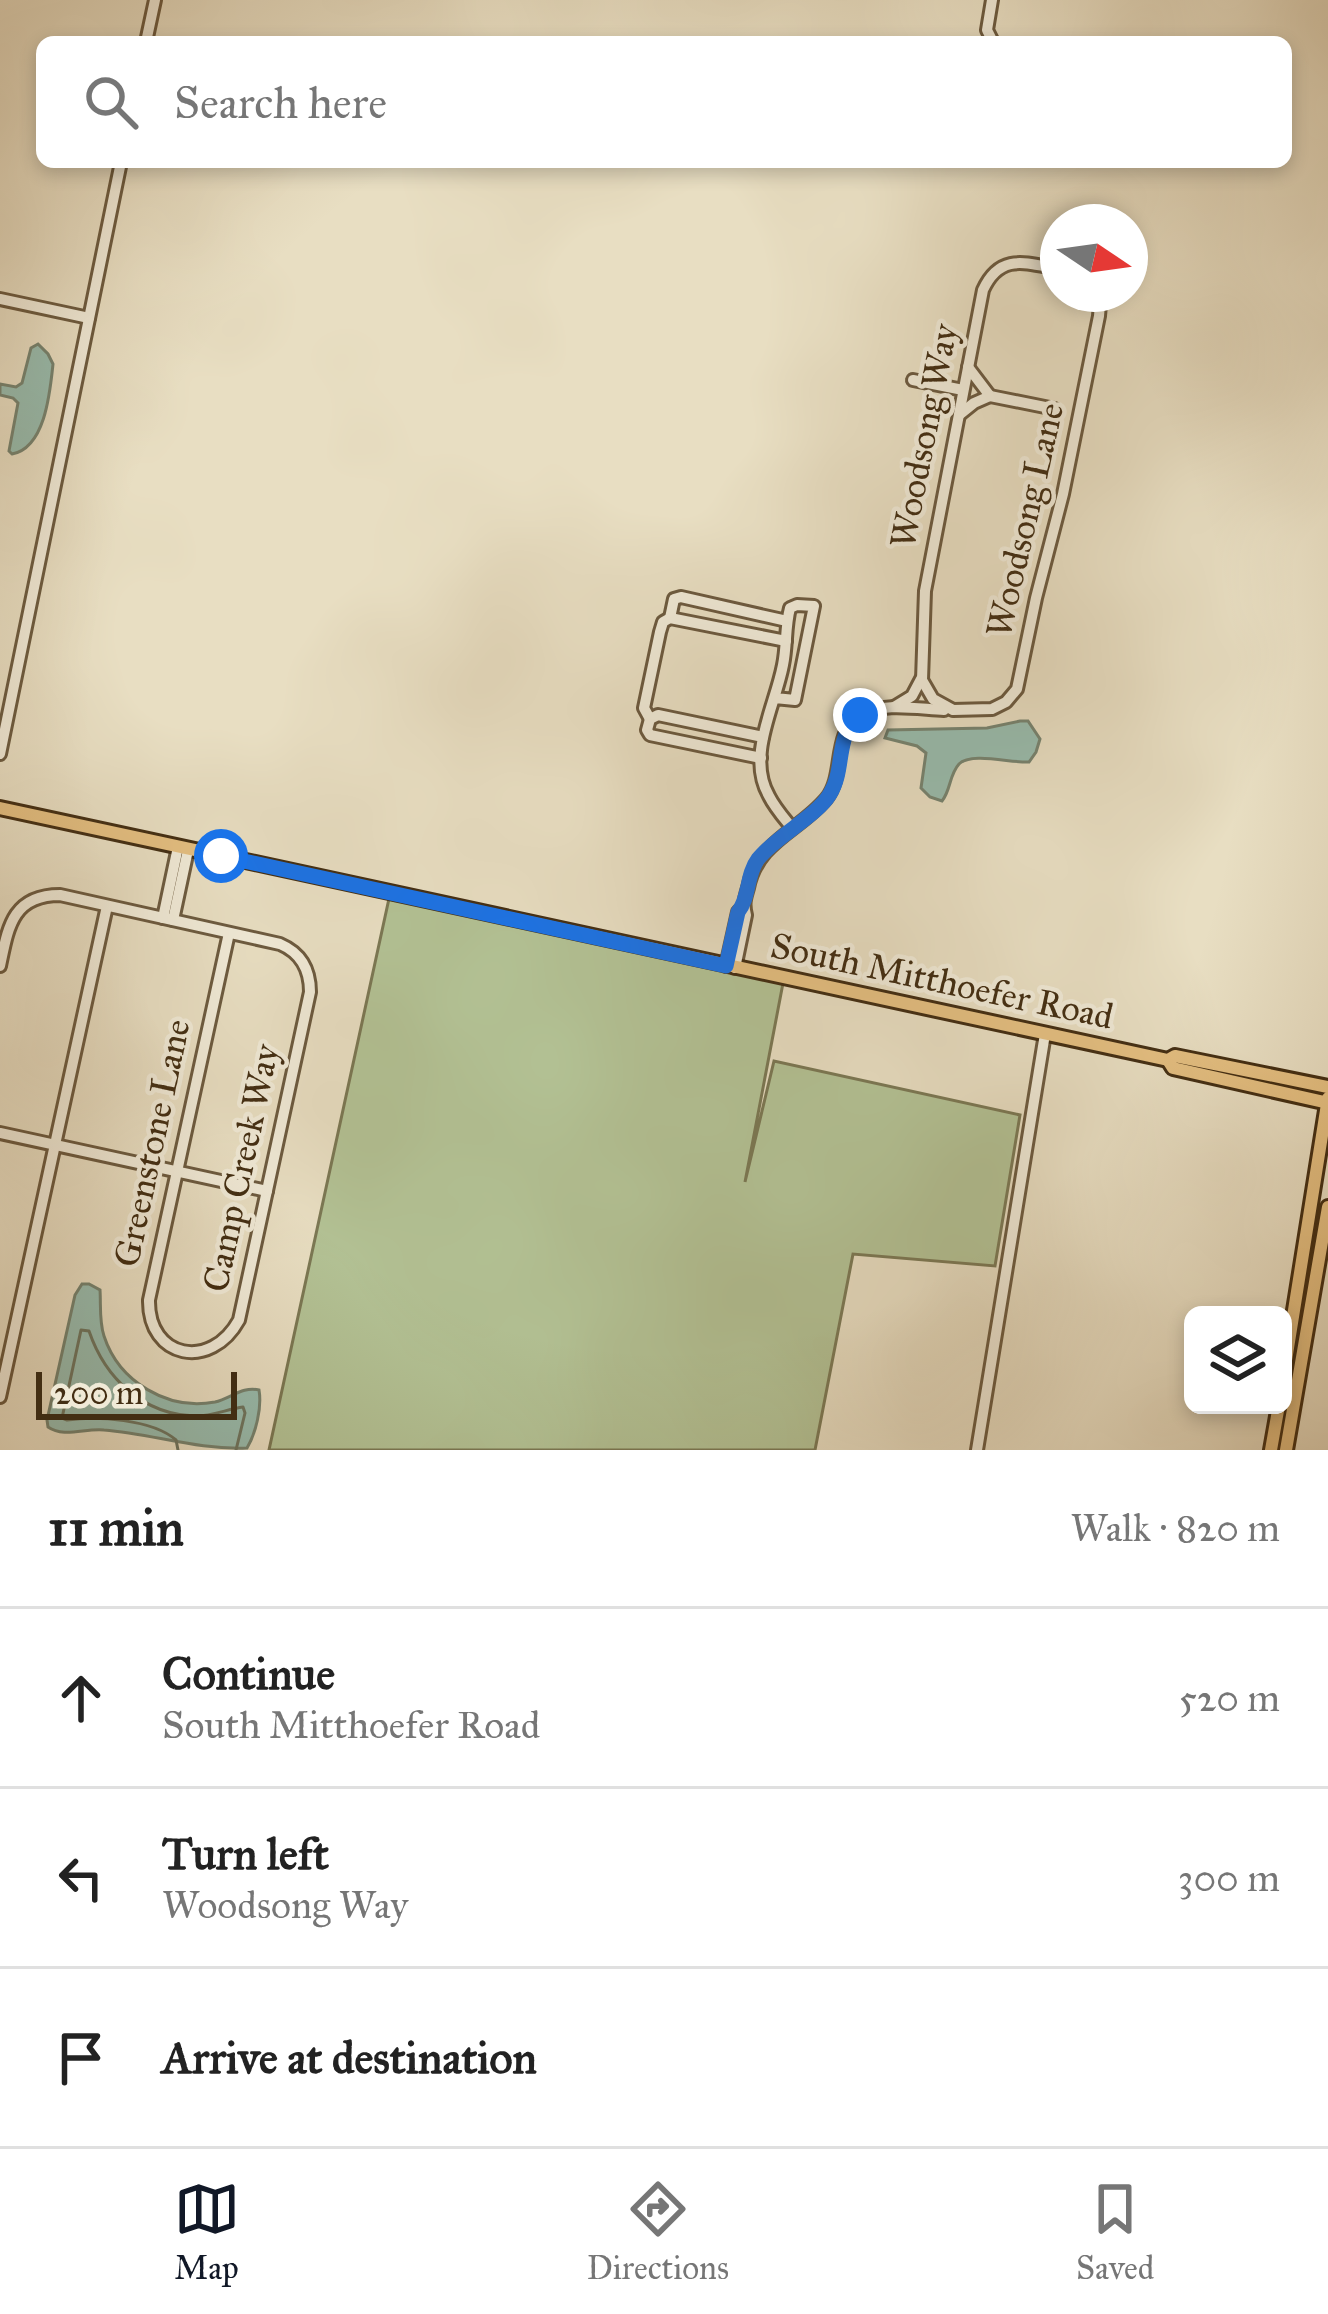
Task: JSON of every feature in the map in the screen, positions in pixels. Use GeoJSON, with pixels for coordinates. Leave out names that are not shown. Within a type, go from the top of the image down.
{"type":"FeatureCollection","features":[{"type":"Feature","properties":{"kind":"main road","name":"South Mitthoefer Road"},"geometry":{"type":"LineString","coordinates":[[0,808],[1168,1060],[1175,1056],[1328,1097]]}},
{"type":"Feature","properties":{"kind":"main road","name":"South Mitthoefer Road"},"geometry":{"type":"LineString","coordinates":[[1168,1060],[1173,1068],[1240,1084],[1328,1097]]}},
{"type":"Feature","properties":{"kind":"main road"},"geometry":{"type":"LineString","coordinates":[[1292,1323],[1328,1097]]}},
{"type":"Feature","properties":{"kind":"main road"},"geometry":{"type":"LineString","coordinates":[[1286,1450],[1328,1207]]}},
{"type":"Feature","properties":{"kind":"main road"},"geometry":{"type":"LineString","coordinates":[[1271,1450],[1277,1414]]}},
{"type":"Feature","properties":{"kind":"street"},"geometry":{"type":"LineString","coordinates":[[147,36],[154,0]]}},
{"type":"Feature","properties":{"kind":"street"},"geometry":{"type":"LineString","coordinates":[[989,36],[992,0]]}},
{"type":"Feature","properties":{"kind":"street"},"geometry":{"type":"LineString","coordinates":[[0,754],[120,168]]}},
{"type":"Feature","properties":{"kind":"street","name":"Woodsong Way"},"geometry":{"type":"LineString","coordinates":[[922,674],[926,585],[983,290],[993,274],[1011,263],[1040,266]]}},
{"type":"Feature","properties":{"kind":"street"},"geometry":{"type":"LineString","coordinates":[[0,299],[89,318]]}},
{"type":"Feature","properties":{"kind":"street","name":"Woodsong Lane"},"geometry":{"type":"LineString","coordinates":[[887,709],[992,709],[1017,689],[1100,312]]}},
{"type":"Feature","properties":{"kind":"street"},"geometry":{"type":"LineString","coordinates":[[968,367],[990,396],[1061,416],[1075,438]]}},
{"type":"Feature","properties":{"kind":"street"},"geometry":{"type":"LineString","coordinates":[[913,380],[963,390]]}},
{"type":"Feature","properties":{"kind":"street"},"geometry":{"type":"LineString","coordinates":[[1061,416],[1084,393]]}},
{"type":"Feature","properties":{"kind":"street"},"geometry":{"type":"LineString","coordinates":[[959,415],[990,396]]}},
{"type":"Feature","properties":{"kind":"street"},"geometry":{"type":"LineString","coordinates":[[670,618],[674,598],[681,597],[787,621]]}},
{"type":"Feature","properties":{"kind":"street"},"geometry":{"type":"LineString","coordinates":[[776,698],[795,700],[814,606],[790,608],[776,698],[763,737],[763,782],[792,828]]}},
{"type":"Feature","properties":{"kind":"street"},"geometry":{"type":"LineString","coordinates":[[761,758],[650,736],[650,718],[644,709],[652,670],[663,622],[670,618],[786,641]]}},
{"type":"Feature","properties":{"kind":"street"},"geometry":{"type":"LineString","coordinates":[[730,967],[757,861],[830,794],[851,723],[862,714],[887,709],[913,696],[922,674]]}},
{"type":"Feature","properties":{"kind":"street"},"geometry":{"type":"LineString","coordinates":[[922,674],[932,698],[953,710]]}},
{"type":"Feature","properties":{"kind":"street"},"geometry":{"type":"LineString","coordinates":[[650,718],[763,737]]}},
{"type":"Feature","properties":{"kind":"street"},"geometry":{"type":"LineString","coordinates":[[168,919],[183,848]]}},
{"type":"Feature","properties":{"kind":"street"},"geometry":{"type":"LineString","coordinates":[[0,966],[13,917],[40,897],[60,895],[229,933]]}},
{"type":"Feature","properties":{"kind":"street"},"geometry":{"type":"LineString","coordinates":[[0,1396],[107,906]]}},
{"type":"Feature","properties":{"kind":"street","name":"Camp Creek Way"},"geometry":{"type":"LineString","coordinates":[[185,1351],[217,1347],[239,1320],[310,992],[304,963],[292,950],[229,933]]}},
{"type":"Feature","properties":{"kind":"street","name":"Greenstone Lane"},"geometry":{"type":"LineString","coordinates":[[185,1351],[159,1336],[149,1308],[229,933]]}},
{"type":"Feature","properties":{"kind":"street"},"geometry":{"type":"LineString","coordinates":[[977,1450],[1045,1034]]}},
{"type":"Feature","properties":{"kind":"street"},"geometry":{"type":"LineString","coordinates":[[0,1133],[267,1191]]}},
{"type":"Feature","properties":{"kind":"shaded area"},"geometry":{"type":"Polygon","coordinates":[[[390,894],[784,978],[745,1182],[774,1061],[1020,1115],[995,1266],[853,1254],[815,1450],[269,1450],[390,894]]]}},
{"type":"Feature","properties":{"kind":"water"},"geometry":{"type":"Polygon","coordinates":[[[38,344],[53,364],[47,404],[32,441],[12,454],[18,403],[0,395],[0,384],[16,387],[22,383],[31,348],[38,344]]]}},
{"type":"Feature","properties":{"kind":"water"},"geometry":{"type":"Polygon","coordinates":[[[1028,721],[1040,739],[1029,762],[965,761],[956,768],[942,801],[921,788],[926,753],[885,738],[888,730],[987,728],[1028,721]]]}},
{"type":"Feature","properties":{"kind":"water"},"geometry":{"type":"Polygon","coordinates":[[[82,1284],[100,1290],[101,1325],[111,1352],[148,1390],[197,1404],[259,1390],[258,1420],[247,1448],[210,1447],[104,1430],[61,1432],[48,1427],[75,1295],[82,1284]]]}},
{"type":"Feature","properties":{"kind":"route"},"geometry":{"type":"LineString","coordinates":[[221,856],[726,966],[753,867],[830,794],[844,736],[860,715]]}}]}
